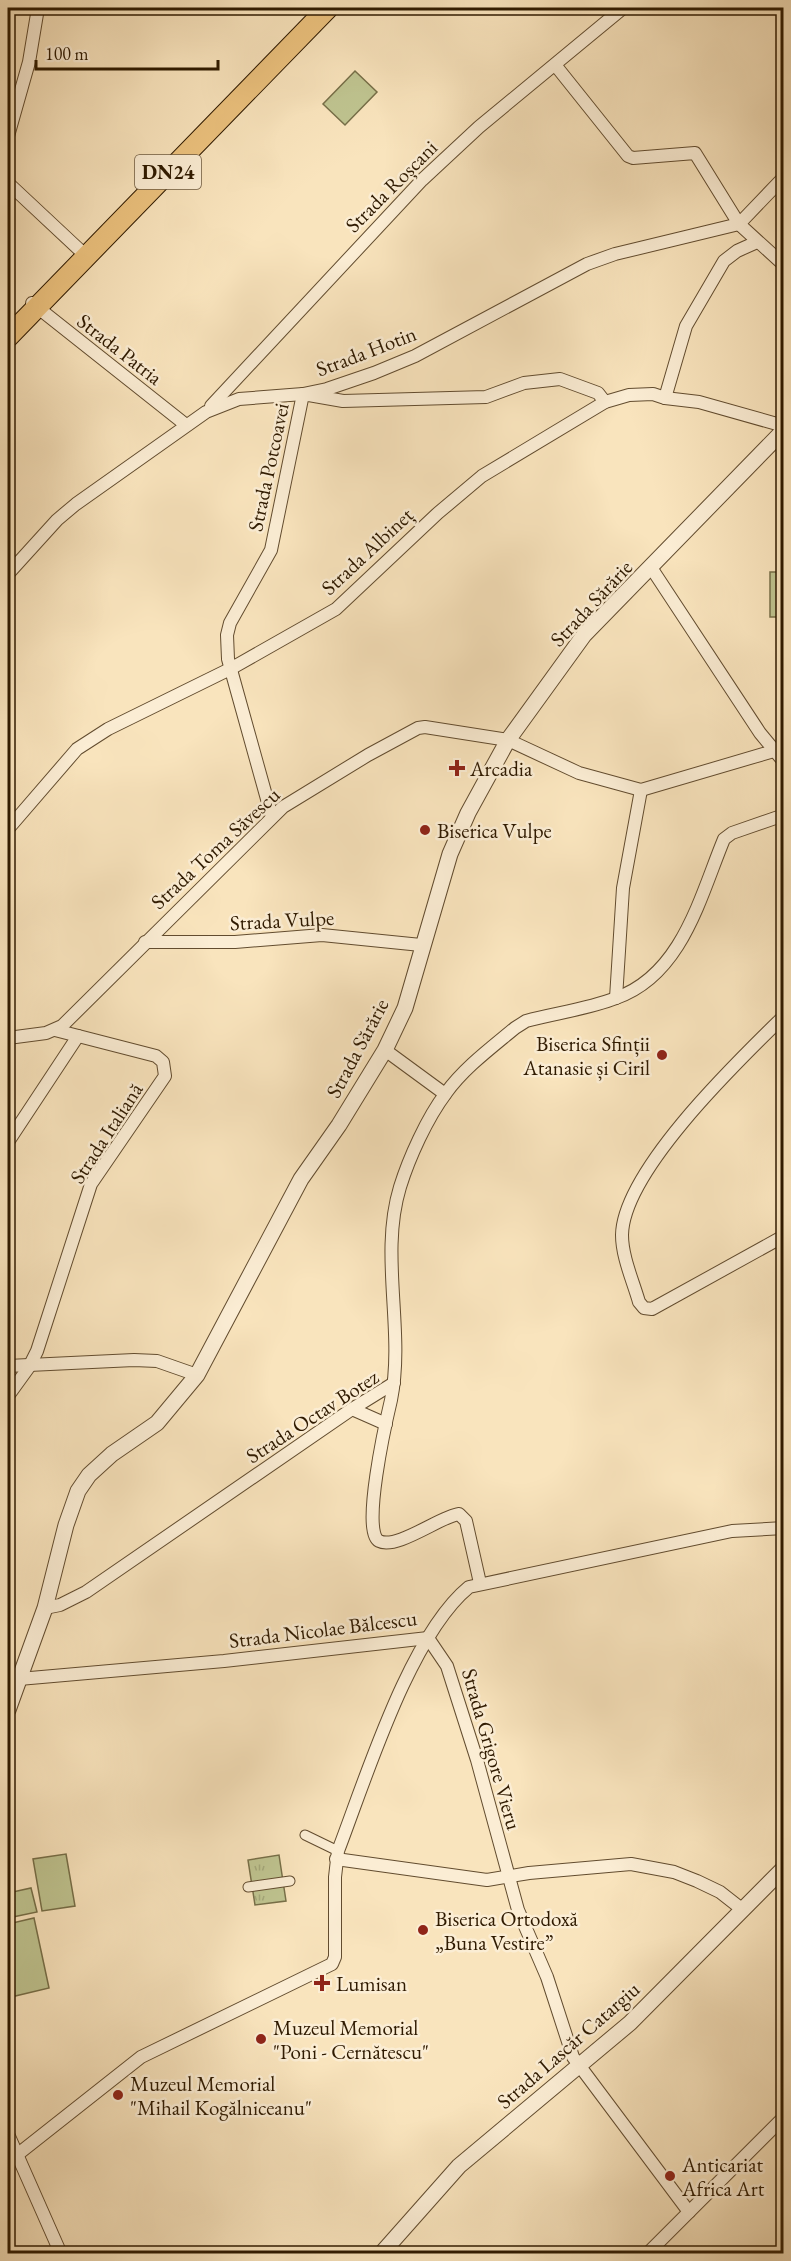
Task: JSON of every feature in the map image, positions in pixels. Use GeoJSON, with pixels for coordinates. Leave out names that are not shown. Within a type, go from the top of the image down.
{"type":"FeatureCollection","features":[{"type":"Feature","properties":{"kind":"main road","name":"DN24"},"geometry":{"type":"LineString","coordinates":[[83,254],[320,8]]}},
{"type":"Feature","properties":{"kind":"main road","name":"DN24"},"geometry":{"type":"LineString","coordinates":[[8,327],[328,8]]}},
{"type":"Feature","properties":{"kind":"main road","name":"DN24"},"geometry":{"type":"LineString","coordinates":[[8,337],[33,304]]}},
{"type":"Feature","properties":{"kind":"street"},"geometry":{"type":"LineString","coordinates":[[8,136],[29,62],[38,8]]}},
{"type":"Feature","properties":{"kind":"street","name":"Strada Roșcani"},"geometry":{"type":"LineString","coordinates":[[206,412],[422,180],[479,127],[556,66],[623,8]]}},
{"type":"Feature","properties":{"kind":"street"},"geometry":{"type":"LineString","coordinates":[[556,66],[628,156],[633,158],[695,153],[739,224],[783,265]]}},
{"type":"Feature","properties":{"kind":"street"},"geometry":{"type":"LineString","coordinates":[[739,224],[783,177]]}},
{"type":"Feature","properties":{"kind":"street"},"geometry":{"type":"LineString","coordinates":[[8,183],[83,254]]}},
{"type":"Feature","properties":{"kind":"street","name":"Strada Hotin"},"geometry":{"type":"LineString","coordinates":[[8,574],[57,520],[76,504],[206,412],[239,399],[303,394],[342,385],[415,356],[587,264],[615,254],[739,224]]}},
{"type":"Feature","properties":{"kind":"street"},"geometry":{"type":"LineString","coordinates":[[665,398],[687,326],[724,261],[737,251],[757,242]]}},
{"type":"Feature","properties":{"kind":"street","name":"Strada Patria"},"geometry":{"type":"LineString","coordinates":[[33,304],[186,425]]}},
{"type":"Feature","properties":{"kind":"street","name":"Strada Potcoavei"},"geometry":{"type":"LineString","coordinates":[[272,817],[232,668],[227,635],[230,623],[270,555],[303,394],[343,400],[486,398],[524,383],[560,379],[598,393],[605,402]]}},
{"type":"Feature","properties":{"kind":"street","name":"Strada Albineț"},"geometry":{"type":"LineString","coordinates":[[8,829],[77,749],[108,729],[232,668],[336,609],[438,513],[482,476],[605,402],[629,395],[653,394],[665,398],[699,402],[783,428]]}},
{"type":"Feature","properties":{"kind":"street","name":"Strada Sărărie"},"geometry":{"type":"LineString","coordinates":[[8,1710],[45,1608],[66,1524],[78,1491],[89,1475],[112,1454],[157,1424],[197,1375],[301,1179],[339,1125],[385,1050],[405,1008],[421,945],[450,854],[468,813],[508,740],[584,635],[652,568],[783,428]]}},
{"type":"Feature","properties":{"kind":"street"},"geometry":{"type":"LineString","coordinates":[[652,568],[778,749],[783,762]]}},
{"type":"Feature","properties":{"kind":"street","name":"Strada Toma Săvescu"},"geometry":{"type":"LineString","coordinates":[[55,1030],[62,1026],[272,817],[297,798],[368,755],[422,727],[508,740],[579,773],[641,790]]}},
{"type":"Feature","properties":{"kind":"street"},"geometry":{"type":"LineString","coordinates":[[616,998],[623,888],[641,790],[778,749]]}},
{"type":"Feature","properties":{"kind":"street"},"geometry":{"type":"LineString","coordinates":[[394,1383],[392,1229],[394,1213],[400,1188],[414,1150],[445,1094],[473,1065],[526,1021],[616,998],[644,985],[666,964],[676,948],[724,839],[732,833],[783,815]]}},
{"type":"Feature","properties":{"kind":"street","name":"Strada Vulpe"},"geometry":{"type":"LineString","coordinates":[[145,942],[235,942],[322,935],[421,945]]}},
{"type":"Feature","properties":{"kind":"street"},"geometry":{"type":"LineString","coordinates":[[783,1016],[698,1102],[647,1172],[625,1214],[622,1236],[624,1251],[639,1302],[644,1308],[652,1309],[783,1236]]}},
{"type":"Feature","properties":{"kind":"street"},"geometry":{"type":"LineString","coordinates":[[8,1038],[55,1030]]}},
{"type":"Feature","properties":{"kind":"street","name":"Strada Italiană"},"geometry":{"type":"LineString","coordinates":[[8,1396],[29,1367],[91,1184],[165,1076],[163,1062],[156,1056],[55,1030]]}},
{"type":"Feature","properties":{"kind":"street"},"geometry":{"type":"LineString","coordinates":[[8,1142],[78,1036]]}},
{"type":"Feature","properties":{"kind":"street"},"geometry":{"type":"LineString","coordinates":[[385,1050],[445,1094]]}},
{"type":"Feature","properties":{"kind":"street"},"geometry":{"type":"LineString","coordinates":[[8,1366],[158,1361],[197,1375]]}},
{"type":"Feature","properties":{"kind":"street","name":"Strada Octav Botez"},"geometry":{"type":"LineString","coordinates":[[45,1608],[60,1605],[86,1592],[351,1409],[394,1383]]}},
{"type":"Feature","properties":{"kind":"street","name":"Strada Octav Botez"},"geometry":{"type":"LineString","coordinates":[[394,1383],[374,1498],[373,1534],[377,1540],[384,1542],[422,1533],[451,1515],[459,1514],[466,1521],[480,1583]]}},
{"type":"Feature","properties":{"kind":"street"},"geometry":{"type":"LineString","coordinates":[[351,1409],[386,1424]]}},
{"type":"Feature","properties":{"kind":"street","name":"Strada Nicolae Bălcescu"},"geometry":{"type":"LineString","coordinates":[[19,1679],[224,1661],[428,1638],[459,1594],[480,1583],[732,1531],[783,1528]]}},
{"type":"Feature","properties":{"kind":"street"},"geometry":{"type":"LineString","coordinates":[[8,2162],[141,2057],[332,1964],[335,1949],[337,1855],[394,1708],[428,1638]]}},
{"type":"Feature","properties":{"kind":"street","name":"Strada Grigore Vieru"},"geometry":{"type":"LineString","coordinates":[[428,1638],[447,1666],[477,1760],[508,1876],[573,2057],[689,2212]]}},
{"type":"Feature","properties":{"kind":"street"},"geometry":{"type":"LineString","coordinates":[[305,1835],[337,1855],[487,1880],[631,1864],[674,1872],[689,1878],[720,1892],[743,1910]]}},
{"type":"Feature","properties":{"kind":"street","name":"Strada Lascăr Catargiu"},"geometry":{"type":"LineString","coordinates":[[381,2253],[459,2166],[630,2024],[783,1868]]}},
{"type":"Feature","properties":{"kind":"street"},"geometry":{"type":"LineString","coordinates":[[249,1887],[290,1881]]}},
{"type":"Feature","properties":{"kind":"street"},"geometry":{"type":"LineString","coordinates":[[647,2253],[783,2117]]}},
{"type":"Feature","properties":{"kind":"street"},"geometry":{"type":"LineString","coordinates":[[8,2134],[61,2253]]}},
{"type":"Feature","properties":{"kind":"green space"},"geometry":{"type":"Polygon","coordinates":[[[355,71],[377,92],[345,125],[323,104],[355,71]]]}},
{"type":"Feature","properties":{"kind":"green space"},"geometry":{"type":"Polygon","coordinates":[[[770,572],[783,572],[783,617],[770,617],[770,572]]]}},
{"type":"Feature","properties":{"kind":"green space"},"geometry":{"type":"Polygon","coordinates":[[[66,1854],[75,1906],[42,1911],[33,1859],[66,1854]]]}},
{"type":"Feature","properties":{"kind":"green space"},"geometry":{"type":"Polygon","coordinates":[[[279,1855],[286,1901],[255,1905],[248,1860],[279,1855]]]}},
{"type":"Feature","properties":{"kind":"green space"},"geometry":{"type":"Polygon","coordinates":[[[31,1888],[37,1912],[8,1918],[8,1893],[31,1888]]]}},
{"type":"Feature","properties":{"kind":"green space"},"geometry":{"type":"Polygon","coordinates":[[[34,1918],[49,1988],[11,1997],[8,1980],[8,1924],[34,1918]]]}},
{"type":"Feature","properties":{"kind":"place","name":"Arcadia"},"geometry":{"type":"Point","coordinates":[457,768]}},
{"type":"Feature","properties":{"kind":"place","name":"Biserica Vulpe"},"geometry":{"type":"Point","coordinates":[425,830]}},
{"type":"Feature","properties":{"kind":"place","name":"Biserica Sfinții Atanasie și Ciril"},"geometry":{"type":"Point","coordinates":[662,1055]}},
{"type":"Feature","properties":{"kind":"place","name":"Biserica Ortodoxă „Buna Vestire”"},"geometry":{"type":"Point","coordinates":[423,1930]}},
{"type":"Feature","properties":{"kind":"place","name":"Lumisan"},"geometry":{"type":"Point","coordinates":[322,1983]}},
{"type":"Feature","properties":{"kind":"place","name":"Muzeul Memorial \"Poni - Cernătescu\""},"geometry":{"type":"Point","coordinates":[261,2039]}},
{"type":"Feature","properties":{"kind":"place","name":"Muzeul Memorial \"Mihail Kogălniceanu\""},"geometry":{"type":"Point","coordinates":[118,2095]}},
{"type":"Feature","properties":{"kind":"place","name":"Anticariat Africa Art"},"geometry":{"type":"Point","coordinates":[670,2176]}}]}
